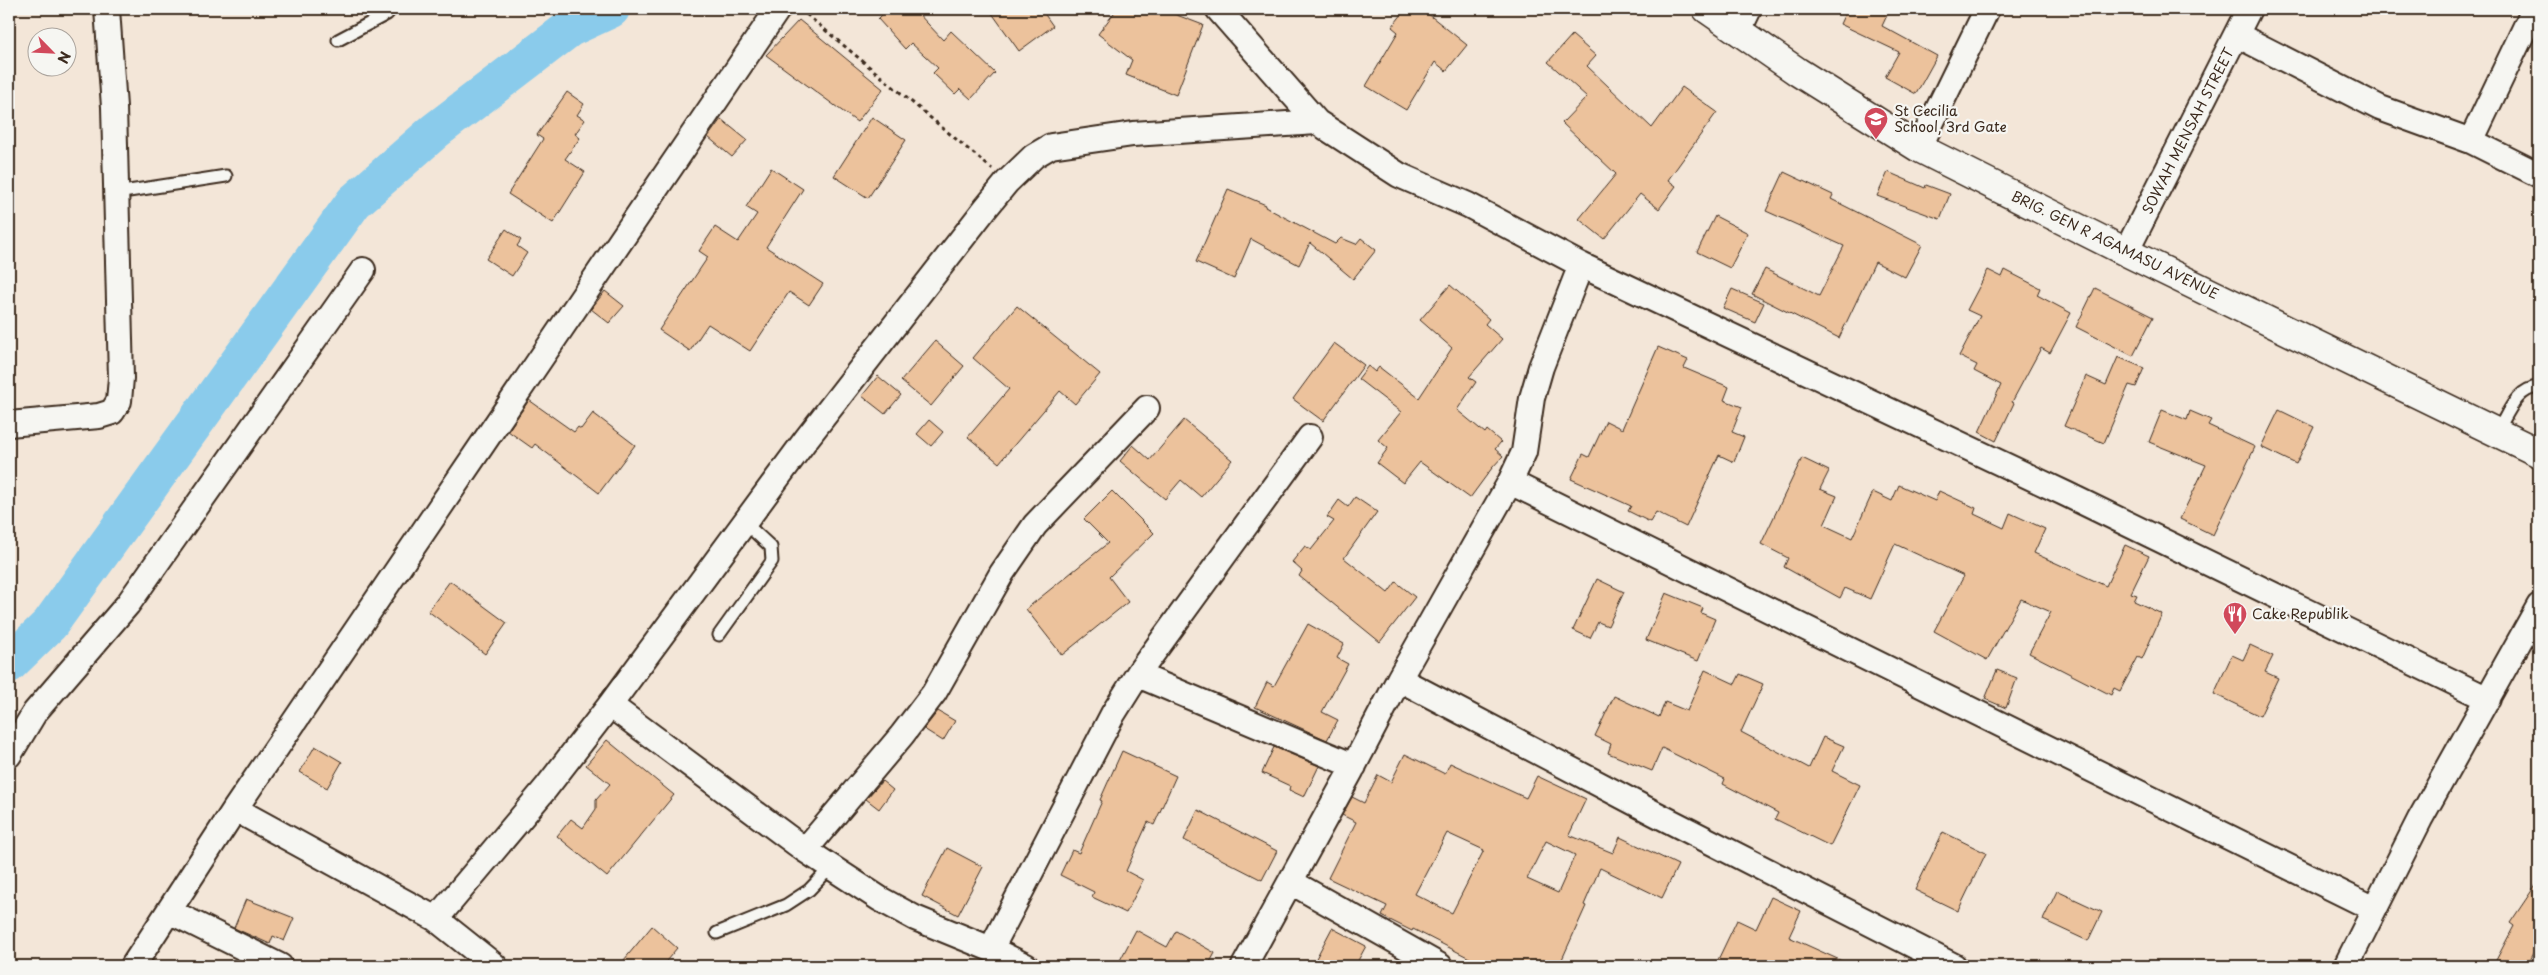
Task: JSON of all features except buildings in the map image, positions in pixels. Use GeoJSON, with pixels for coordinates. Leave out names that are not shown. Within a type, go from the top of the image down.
{"type":"FeatureCollection","features":[{"type":"Feature","properties":{"kind":"street"},"geometry":{"type":"LineString","coordinates":[[9,424],[99,416],[112,412],[118,402],[121,378],[114,107],[107,9]]}},
{"type":"Feature","properties":{"kind":"street"},"geometry":{"type":"LineString","coordinates":[[133,966],[236,809],[778,9]]}},
{"type":"Feature","properties":{"kind":"street"},"geometry":{"type":"LineString","coordinates":[[1218,9],[1317,122],[1399,175],[1468,205],[1581,265],[2066,494],[2488,699]]}},
{"type":"Feature","properties":{"kind":"street","name":"BRIG. GEN R AGAMASU AVENUE"},"geometry":{"type":"LineString","coordinates":[[1707,9],[1744,20],[1919,148],[2126,252],[2539,453]]}},
{"type":"Feature","properties":{"kind":"street"},"geometry":{"type":"LineString","coordinates":[[1919,148],[1988,9]]}},
{"type":"Feature","properties":{"kind":"street","name":"SOWAH MENSAH STREET"},"geometry":{"type":"LineString","coordinates":[[2126,252],[2250,9]]}},
{"type":"Feature","properties":{"kind":"street"},"geometry":{"type":"LineString","coordinates":[[2471,140],[2534,9]]}},
{"type":"Feature","properties":{"kind":"street"},"geometry":{"type":"LineString","coordinates":[[2237,35],[2380,108],[2471,140],[2539,175]]}},
{"type":"Feature","properties":{"kind":"street"},"geometry":{"type":"LineString","coordinates":[[436,920],[546,788],[610,705],[744,522],[1007,182],[1034,156],[1050,146],[1132,134],[1317,122]]}},
{"type":"Feature","properties":{"kind":"street"},"geometry":{"type":"LineString","coordinates":[[1244,966],[1400,679],[1510,482],[1524,452],[1532,398],[1541,367],[1581,265]]}},
{"type":"Feature","properties":{"kind":"street"},"geometry":{"type":"LineString","coordinates":[[9,755],[35,712],[128,604],[363,270]]}},
{"type":"Feature","properties":{"kind":"street"},"geometry":{"type":"LineString","coordinates":[[805,850],[902,735],[934,693],[1002,573],[1035,525],[1147,408]]}},
{"type":"Feature","properties":{"kind":"street"},"geometry":{"type":"LineString","coordinates":[[992,949],[1114,714],[1138,675],[1310,437]]}},
{"type":"Feature","properties":{"kind":"street"},"geometry":{"type":"LineString","coordinates":[[1510,482],[2374,909]]}},
{"type":"Feature","properties":{"kind":"street"},"geometry":{"type":"LineString","coordinates":[[2346,966],[2420,819],[2539,606]]}},
{"type":"Feature","properties":{"kind":"street"},"geometry":{"type":"LineString","coordinates":[[1138,675],[1354,766]]}},
{"type":"Feature","properties":{"kind":"street"},"geometry":{"type":"LineString","coordinates":[[1400,679],[1654,813],[1954,966]]}},
{"type":"Feature","properties":{"kind":"street"},"geometry":{"type":"LineString","coordinates":[[610,705],[805,850],[880,899],[916,918],[992,949],[1020,965]]}},
{"type":"Feature","properties":{"kind":"street"},"geometry":{"type":"LineString","coordinates":[[236,809],[436,920],[495,966]]}},
{"type":"Feature","properties":{"kind":"street"},"geometry":{"type":"LineString","coordinates":[[1291,882],[1440,966]]}},
{"type":"Feature","properties":{"kind":"street"},"geometry":{"type":"LineString","coordinates":[[169,911],[280,966]]}},
{"type":"Feature","properties":{"kind":"lane"},"geometry":{"type":"LineString","coordinates":[[338,40],[387,14],[391,9]]}},
{"type":"Feature","properties":{"kind":"lane"},"geometry":{"type":"LineString","coordinates":[[116,193],[226,176]]}},
{"type":"Feature","properties":{"kind":"lane"},"geometry":{"type":"LineString","coordinates":[[2497,432],[2520,394],[2531,387],[2539,386]]}},
{"type":"Feature","properties":{"kind":"lane"},"geometry":{"type":"LineString","coordinates":[[719,635],[772,561],[771,547],[744,522]]}},
{"type":"Feature","properties":{"kind":"lane"},"geometry":{"type":"LineString","coordinates":[[717,933],[786,906],[809,890],[831,867]]}},
{"type":"Feature","properties":{"kind":"path"},"geometry":{"type":"LineString","coordinates":[[800,9],[1007,182]]}},
{"type":"Feature","properties":{"kind":"waterway"},"geometry":{"type":"LineString","coordinates":[[9,664],[50,624],[354,202],[435,131],[570,28],[611,9]]}},
{"type":"Feature","properties":{"kind":"place","name":"St Cecilia School, 3rd Gate"},"geometry":{"type":"Point","coordinates":[1876,140]}},
{"type":"Feature","properties":{"kind":"place","name":"Cake Republik"},"geometry":{"type":"Point","coordinates":[2235,635]}}]}
